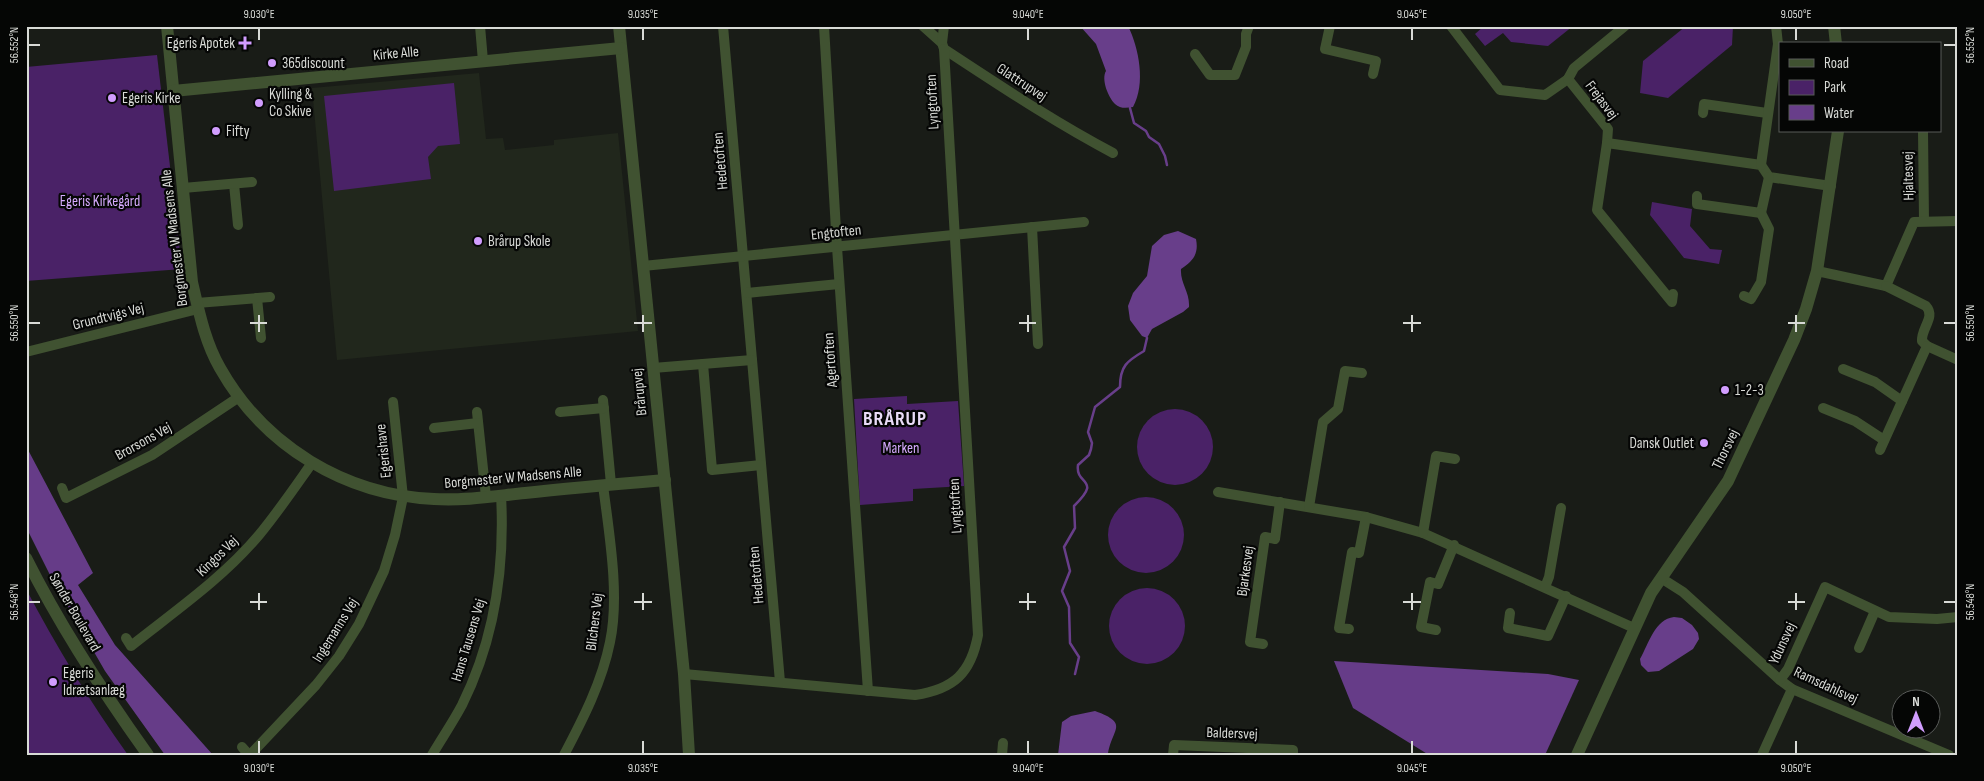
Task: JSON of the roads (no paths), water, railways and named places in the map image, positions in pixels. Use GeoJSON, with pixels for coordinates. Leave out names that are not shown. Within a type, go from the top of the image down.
{"type":"FeatureCollection","features":[{"type":"Feature","properties":{"kind":"street","name":"Borgmester W Madsens Alle"},"geometry":{"type":"LineString","coordinates":[[167,26],[192,282],[197,306],[216,360],[239,397],[263,426],[312,463],[342,479],[366,488],[403,497],[452,500],[664,480]]}},
{"type":"Feature","properties":{"kind":"street"},"geometry":{"type":"LineString","coordinates":[[480,26],[483,61]]}},
{"type":"Feature","properties":{"kind":"street","name":"Brårupvej"},"geometry":{"type":"LineString","coordinates":[[619,26],[684,674],[689,755]]}},
{"type":"Feature","properties":{"kind":"street","name":"Hedetoften"},"geometry":{"type":"LineString","coordinates":[[723,26],[780,682]]}},
{"type":"Feature","properties":{"kind":"street","name":"Agertoften"},"geometry":{"type":"LineString","coordinates":[[824,26],[837,247],[868,691]]}},
{"type":"Feature","properties":{"kind":"street","name":"Glattrupvej"},"geometry":{"type":"LineString","coordinates":[[922,26],[943,46],[1015,96],[1113,153]]}},
{"type":"Feature","properties":{"kind":"street","name":"Lyngtoften"},"geometry":{"type":"LineString","coordinates":[[684,674],[915,695],[932,692],[946,686],[959,677],[968,667],[975,652],[978,634],[943,46],[944,26]]}},
{"type":"Feature","properties":{"kind":"street"},"geometry":{"type":"LineString","coordinates":[[1195,54],[1210,76],[1234,75],[1246,47],[1246,34],[1249,26]]}},
{"type":"Feature","properties":{"kind":"street"},"geometry":{"type":"LineString","coordinates":[[1330,26],[1325,49],[1376,61],[1373,74]]}},
{"type":"Feature","properties":{"kind":"street","name":"Frejasvej"},"geometry":{"type":"LineString","coordinates":[[1451,26],[1500,90],[1545,95],[1568,79],[1608,129],[1597,210],[1672,302],[1673,294]]}},
{"type":"Feature","properties":{"kind":"street"},"geometry":{"type":"LineString","coordinates":[[1568,79],[1574,68],[1625,26]]}},
{"type":"Feature","properties":{"kind":"street"},"geometry":{"type":"LineString","coordinates":[[1776,26],[1778,44],[1761,165],[1769,176],[1831,186]]}},
{"type":"Feature","properties":{"kind":"street"},"geometry":{"type":"LineString","coordinates":[[1834,26],[1836,42]]}},
{"type":"Feature","properties":{"kind":"street","name":"Kirke Alle"},"geometry":{"type":"LineString","coordinates":[[174,90],[621,48]]}},
{"type":"Feature","properties":{"kind":"street"},"geometry":{"type":"LineString","coordinates":[[1702,113],[1704,104],[1767,113]]}},
{"type":"Feature","properties":{"kind":"street","name":"Thorsvej"},"geometry":{"type":"LineString","coordinates":[[1577,755],[1634,628],[1661,578],[1728,481],[1794,340],[1817,272],[1838,132]]}},
{"type":"Feature","properties":{"kind":"street","name":"Hjaltesvej"},"geometry":{"type":"LineString","coordinates":[[1922,132],[1924,221]]}},
{"type":"Feature","properties":{"kind":"street","name":"Frejasvej"},"geometry":{"type":"LineString","coordinates":[[1607,143],[1761,165]]}},
{"type":"Feature","properties":{"kind":"street"},"geometry":{"type":"LineString","coordinates":[[1744,296],[1751,300],[1761,282],[1769,229],[1761,214],[1769,176]]}},
{"type":"Feature","properties":{"kind":"street"},"geometry":{"type":"LineString","coordinates":[[184,188],[252,182]]}},
{"type":"Feature","properties":{"kind":"street"},"geometry":{"type":"LineString","coordinates":[[234,184],[238,225]]}},
{"type":"Feature","properties":{"kind":"street"},"geometry":{"type":"LineString","coordinates":[[1697,196],[1696,204],[1761,214]]}},
{"type":"Feature","properties":{"kind":"street","name":"Hjaltesvej"},"geometry":{"type":"LineString","coordinates":[[1886,286],[1914,222],[1958,221]]}},
{"type":"Feature","properties":{"kind":"street","name":"Engtoften"},"geometry":{"type":"LineString","coordinates":[[643,266],[1084,222]]}},
{"type":"Feature","properties":{"kind":"street"},"geometry":{"type":"LineString","coordinates":[[1032,228],[1038,344]]}},
{"type":"Feature","properties":{"kind":"street"},"geometry":{"type":"LineString","coordinates":[[1817,272],[1886,286],[1926,306],[1930,316],[1922,340],[1926,346],[1958,360]]}},
{"type":"Feature","properties":{"kind":"street"},"geometry":{"type":"LineString","coordinates":[[747,292],[840,284]]}},
{"type":"Feature","properties":{"kind":"street"},"geometry":{"type":"LineString","coordinates":[[197,306],[270,297]]}},
{"type":"Feature","properties":{"kind":"street"},"geometry":{"type":"LineString","coordinates":[[256,298],[261,338]]}},
{"type":"Feature","properties":{"kind":"street","name":"Grundtvigs Vej"},"geometry":{"type":"LineString","coordinates":[[26,352],[197,306]]}},
{"type":"Feature","properties":{"kind":"street"},"geometry":{"type":"LineString","coordinates":[[1880,450],[1926,346]]}},
{"type":"Feature","properties":{"kind":"street"},"geometry":{"type":"LineString","coordinates":[[653,368],[752,360]]}},
{"type":"Feature","properties":{"kind":"street"},"geometry":{"type":"LineString","coordinates":[[703,364],[712,470],[761,465]]}},
{"type":"Feature","properties":{"kind":"street"},"geometry":{"type":"LineString","coordinates":[[1844,369],[1875,382],[1902,401]]}},
{"type":"Feature","properties":{"kind":"street"},"geometry":{"type":"LineString","coordinates":[[1309,507],[1323,422],[1338,409],[1344,371],[1362,373]]}},
{"type":"Feature","properties":{"kind":"street","name":"Brorsons Vej"},"geometry":{"type":"LineString","coordinates":[[62,488],[66,498],[152,455],[239,397]]}},
{"type":"Feature","properties":{"kind":"street","name":"Egerishave"},"geometry":{"type":"LineString","coordinates":[[392,402],[403,497]]}},
{"type":"Feature","properties":{"kind":"street"},"geometry":{"type":"LineString","coordinates":[[560,412],[603,404],[607,485]]}},
{"type":"Feature","properties":{"kind":"street"},"geometry":{"type":"LineString","coordinates":[[1823,408],[1855,421],[1884,440]]}},
{"type":"Feature","properties":{"kind":"street"},"geometry":{"type":"LineString","coordinates":[[477,412],[486,497]]}},
{"type":"Feature","properties":{"kind":"street"},"geometry":{"type":"LineString","coordinates":[[434,428],[478,423]]}},
{"type":"Feature","properties":{"kind":"street"},"geometry":{"type":"LineString","coordinates":[[1423,533],[1426,527],[1436,456],[1455,459]]}},
{"type":"Feature","properties":{"kind":"street","name":"Kingos Vej"},"geometry":{"type":"LineString","coordinates":[[126,638],[131,646],[204,588],[232,563],[259,535],[312,463]]}},
{"type":"Feature","properties":{"kind":"street","name":"Blichers Vej"},"geometry":{"type":"LineString","coordinates":[[564,755],[585,714],[601,674],[610,641],[614,591],[607,485]]}},
{"type":"Feature","properties":{"kind":"street"},"geometry":{"type":"LineString","coordinates":[[1218,492],[1366,517],[1423,533],[1454,545],[1634,628]]}},
{"type":"Feature","properties":{"kind":"street","name":"Hans Tausens Vej"},"geometry":{"type":"LineString","coordinates":[[432,755],[462,705],[488,637],[501,571],[503,535],[501,495]]}},
{"type":"Feature","properties":{"kind":"street","name":"Ingemanns Vej"},"geometry":{"type":"LineString","coordinates":[[247,752],[316,685],[339,656],[359,624],[384,571],[395,535],[403,497]]}},
{"type":"Feature","properties":{"kind":"street","name":"Bjarkesvej"},"geometry":{"type":"LineString","coordinates":[[1263,644],[1250,642],[1266,537],[1275,539],[1280,502]]}},
{"type":"Feature","properties":{"kind":"street"},"geometry":{"type":"LineString","coordinates":[[1545,587],[1549,578],[1561,508]]}},
{"type":"Feature","properties":{"kind":"street"},"geometry":{"type":"LineString","coordinates":[[1349,629],[1339,628],[1352,552],[1360,553],[1366,517]]}},
{"type":"Feature","properties":{"kind":"street"},"geometry":{"type":"LineString","coordinates":[[1436,630],[1421,627],[1430,582],[1438,584],[1454,545]]}},
{"type":"Feature","properties":{"kind":"street","name":"Sønder Boulevard"},"geometry":{"type":"LineString","coordinates":[[26,558],[73,643],[116,710],[148,755]]}},
{"type":"Feature","properties":{"kind":"street","name":"Ramsdahlsvej"},"geometry":{"type":"LineString","coordinates":[[1661,578],[1683,592],[1792,689],[1949,755]]}},
{"type":"Feature","properties":{"kind":"street","name":"Ydunsvej"},"geometry":{"type":"LineString","coordinates":[[1780,680],[1788,669],[1825,587],[1889,617],[1937,619],[1958,617]]}},
{"type":"Feature","properties":{"kind":"street"},"geometry":{"type":"LineString","coordinates":[[1510,613],[1508,628],[1548,636],[1566,596]]}},
{"type":"Feature","properties":{"kind":"street"},"geometry":{"type":"LineString","coordinates":[[1859,648],[1875,611]]}},
{"type":"Feature","properties":{"kind":"street"},"geometry":{"type":"LineString","coordinates":[[1762,755],[1792,689]]}},
{"type":"Feature","properties":{"kind":"street"},"geometry":{"type":"LineString","coordinates":[[1002,755],[1004,742]]}},
{"type":"Feature","properties":{"kind":"street","name":"Baldersvej"},"geometry":{"type":"LineString","coordinates":[[1173,755],[1174,745],[1293,750],[1293,755]]}},
{"type":"Feature","properties":{"kind":"water"},"geometry":{"type":"Polygon","coordinates":[[[1080,26],[1128,26],[1140,66],[1139,88],[1133,107],[1117,106],[1112,101],[1104,79],[1106,71],[1096,44],[1080,26]]]}},
{"type":"Feature","properties":{"kind":"water"},"geometry":{"type":"Polygon","coordinates":[[[1178,231],[1196,239],[1197,244],[1194,257],[1181,269],[1189,307],[1152,329],[1147,338],[1142,336],[1130,320],[1128,306],[1133,293],[1147,276],[1152,246],[1164,235],[1178,231]]]}},
{"type":"Feature","properties":{"kind":"water"},"geometry":{"type":"Polygon","coordinates":[[[1674,617],[1682,618],[1692,625],[1698,633],[1699,639],[1693,649],[1659,671],[1648,672],[1641,665],[1640,659],[1657,627],[1667,619],[1674,617]]]}},
{"type":"Feature","properties":{"kind":"water"},"geometry":{"type":"Polygon","coordinates":[[[1095,711],[1113,720],[1116,724],[1108,755],[1058,755],[1062,722],[1071,716],[1095,711]]]}},
{"type":"Feature","properties":{"kind":"waterway"},"geometry":{"type":"LineString","coordinates":[[1130,108],[1134,123],[1146,131],[1149,137],[1159,144],[1167,165]]}},
{"type":"Feature","properties":{"kind":"waterway"},"geometry":{"type":"LineString","coordinates":[[1075,674],[1079,657],[1070,643],[1069,607],[1062,591],[1070,571],[1064,547],[1075,528],[1074,506],[1086,491],[1087,486],[1078,472],[1078,465],[1089,455],[1091,449],[1092,443],[1088,432],[1095,407],[1120,387],[1123,369],[1129,361],[1144,351],[1147,338]]}},
{"type":"Feature","properties":{"kind":"place","name":"Egeris Apotek"},"geometry":{"type":"Point","coordinates":[245,43]}},
{"type":"Feature","properties":{"kind":"place","name":"365discount"},"geometry":{"type":"Point","coordinates":[272,63]}},
{"type":"Feature","properties":{"kind":"place","name":"Egeris Kirke"},"geometry":{"type":"Point","coordinates":[112,98]}},
{"type":"Feature","properties":{"kind":"place","name":"Kylling & Co Skive"},"geometry":{"type":"Point","coordinates":[259,103]}},
{"type":"Feature","properties":{"kind":"place","name":"Fifty"},"geometry":{"type":"Point","coordinates":[216,131]}},
{"type":"Feature","properties":{"kind":"place","name":"Brårup Skole"},"geometry":{"type":"Point","coordinates":[478,241]}},
{"type":"Feature","properties":{"kind":"place","name":"1-2-3"},"geometry":{"type":"Point","coordinates":[1725,390]}},
{"type":"Feature","properties":{"kind":"place","name":"Dansk Outlet"},"geometry":{"type":"Point","coordinates":[1704,443]}},
{"type":"Feature","properties":{"kind":"place","name":"Egeris Idrætsanlæg"},"geometry":{"type":"Point","coordinates":[53,682]}},
{"type":"Feature","properties":{"kind":"district","name":"BRÅRUP"},"geometry":{"type":"Point","coordinates":[895,418]}},
{"type":"Feature","properties":{"kind":"park label","name":"Egeris Kirkegård"},"geometry":{"type":"Point","coordinates":[100,201]}},
{"type":"Feature","properties":{"kind":"park label","name":"Marken"},"geometry":{"type":"Point","coordinates":[901,448]}}]}
